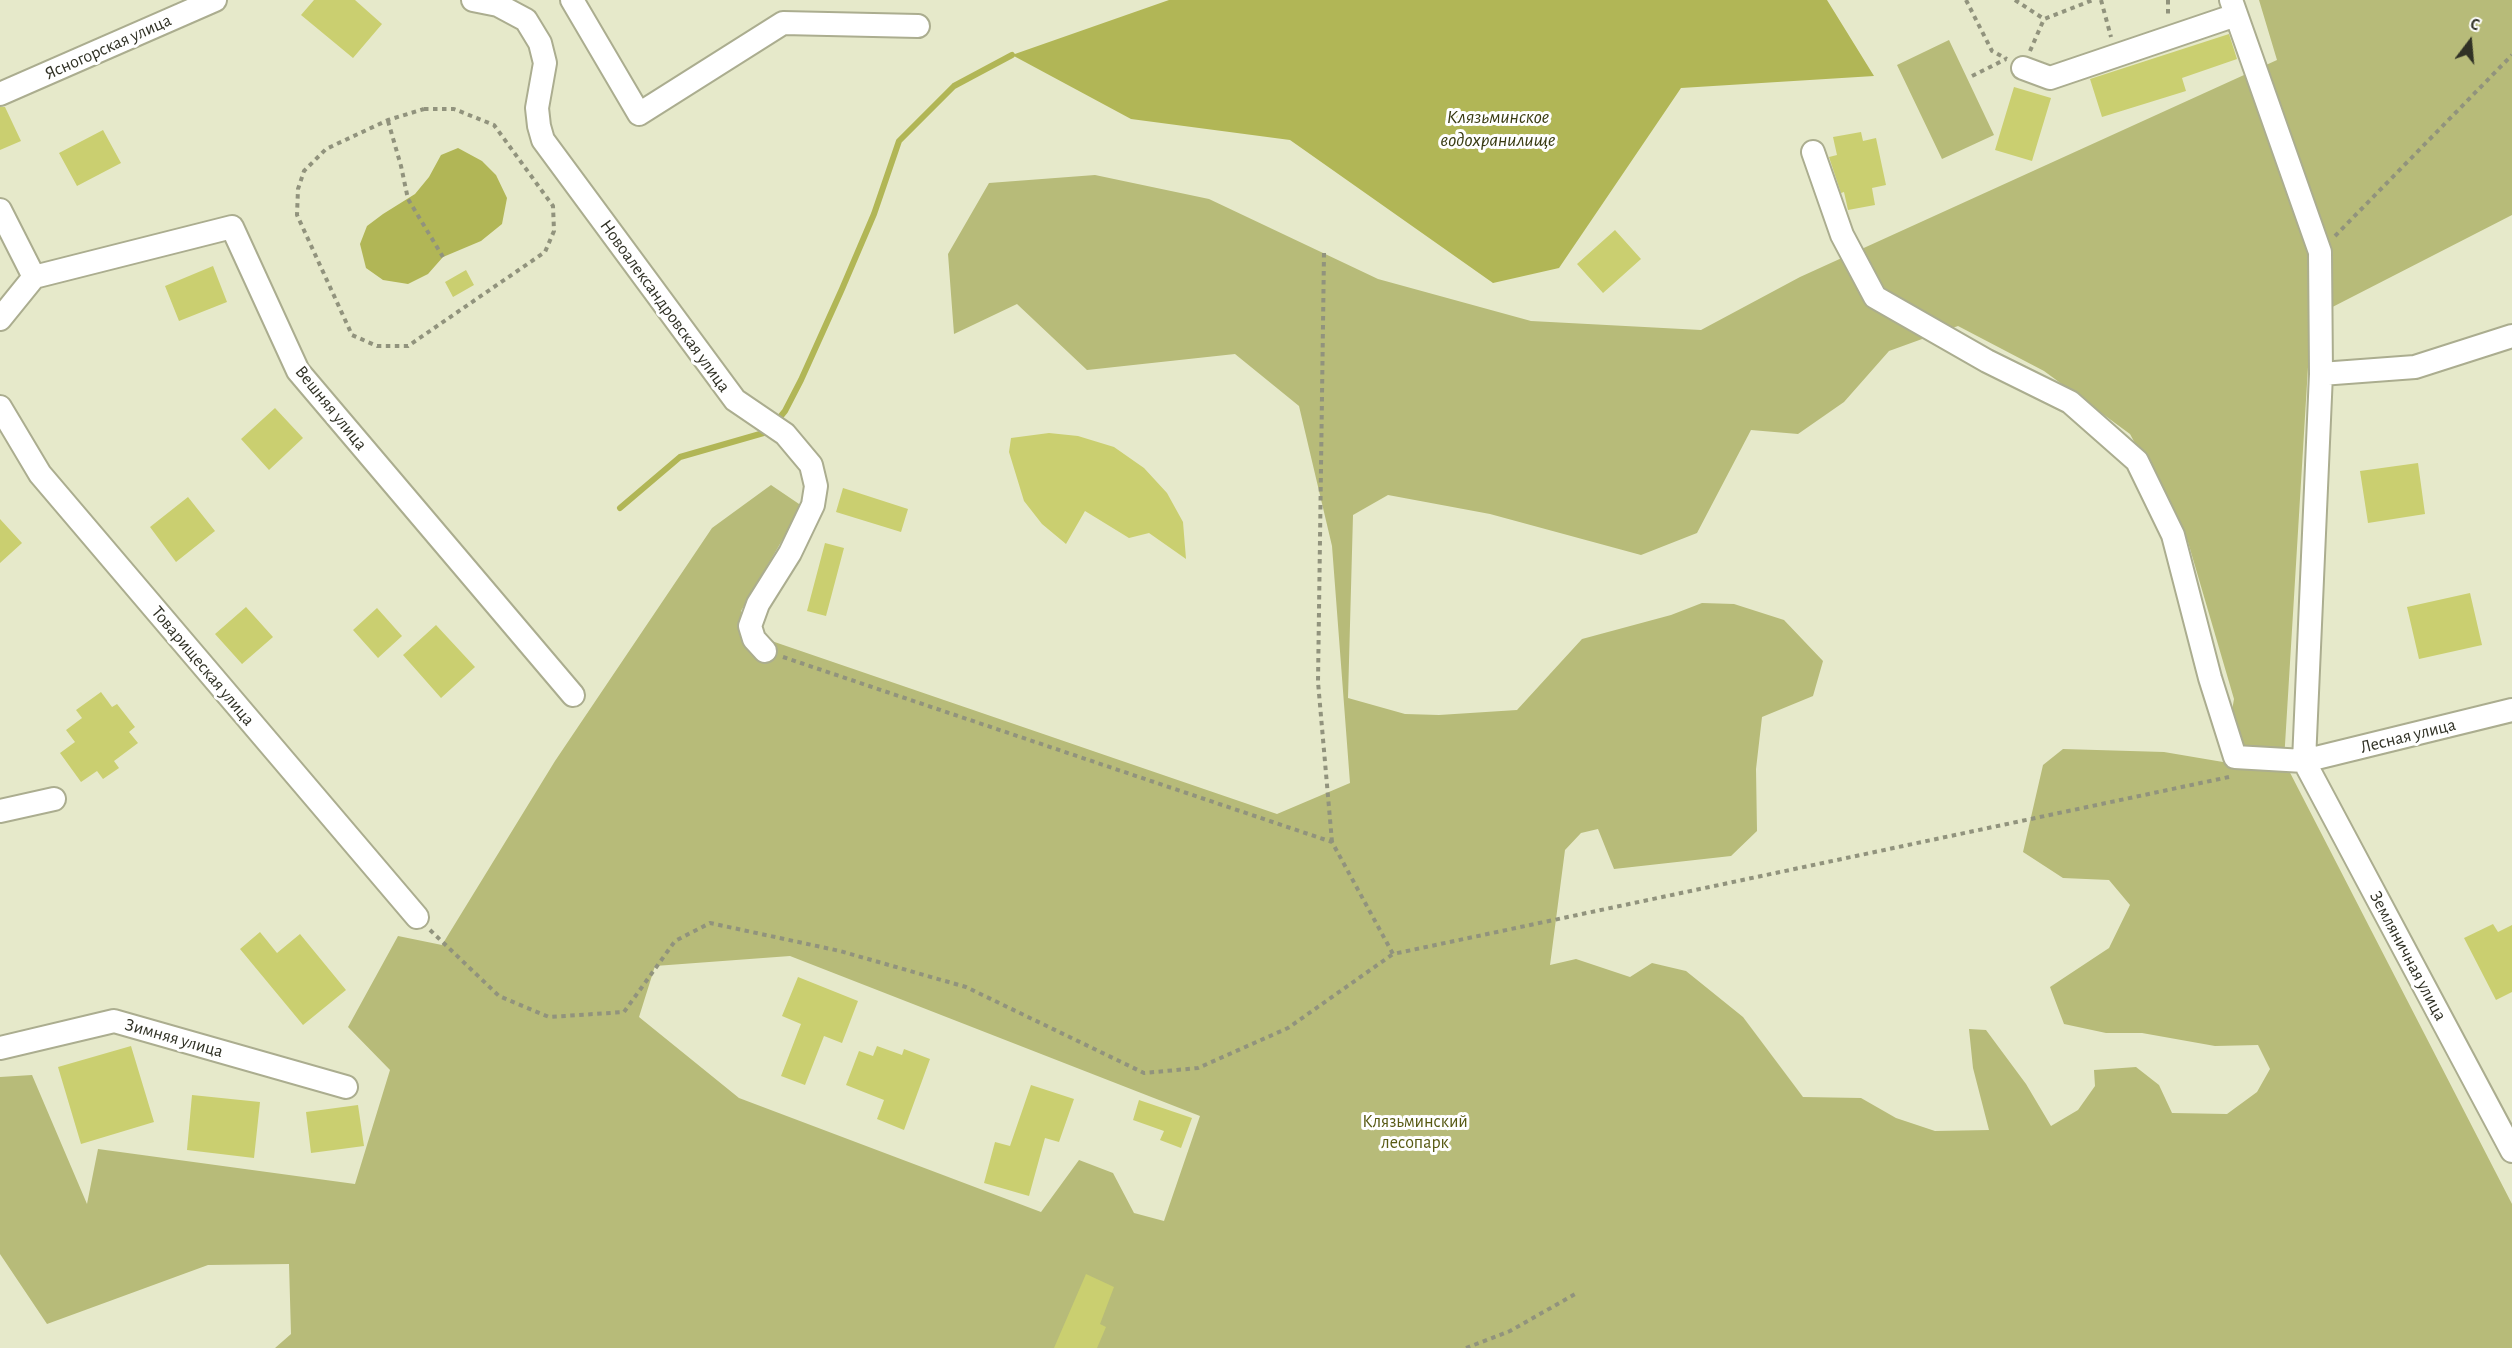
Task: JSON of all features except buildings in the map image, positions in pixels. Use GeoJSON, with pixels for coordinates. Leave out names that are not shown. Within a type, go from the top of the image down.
{"type":"FeatureCollection","features":[{"type":"Feature","properties":{"kind":"street","name":"Ясногорская улица"},"geometry":{"type":"LineString","coordinates":[[0,94],[215,0]]}},
{"type":"Feature","properties":{"kind":"street","name":"Новоалександровская улица"},"geometry":{"type":"LineString","coordinates":[[473,0],[498,5],[526,20],[540,43],[545,63],[537,108],[538,126],[543,140],[735,400],[776,428],[810,465],[816,486],[813,505],[790,554],[758,604],[750,626],[754,639],[765,651]]}},
{"type":"Feature","properties":{"kind":"street"},"geometry":{"type":"LineString","coordinates":[[572,0],[639,114],[783,23],[918,26]]}},
{"type":"Feature","properties":{"kind":"street"},"geometry":{"type":"LineString","coordinates":[[2015,64],[2050,78],[2116,55],[2233,7],[2320,252],[2321,374],[2304,761]]}},
{"type":"Feature","properties":{"kind":"street","name":"Лесная улица"},"geometry":{"type":"LineString","coordinates":[[1813,152],[1842,235],[1875,297],[1988,362],[2070,402],[2137,461],[2173,535],[2210,678],[2235,757],[2304,761],[2511,712]]}},
{"type":"Feature","properties":{"kind":"street"},"geometry":{"type":"LineString","coordinates":[[0,210],[34,277],[0,319]]}},
{"type":"Feature","properties":{"kind":"street","name":"Вешняя улица"},"geometry":{"type":"LineString","coordinates":[[34,277],[232,227],[298,371],[573,695]]}},
{"type":"Feature","properties":{"kind":"street"},"geometry":{"type":"LineString","coordinates":[[2321,374],[2415,367],[2512,336]]}},
{"type":"Feature","properties":{"kind":"street","name":"Товарищеская улица"},"geometry":{"type":"LineString","coordinates":[[0,407],[40,474],[417,917]]}},
{"type":"Feature","properties":{"kind":"street","name":"Земляничная улица"},"geometry":{"type":"LineString","coordinates":[[2304,761],[2512,1151]]}},
{"type":"Feature","properties":{"kind":"street"},"geometry":{"type":"LineString","coordinates":[[0,811],[54,799]]}},
{"type":"Feature","properties":{"kind":"street","name":"Зимняя улица"},"geometry":{"type":"LineString","coordinates":[[0,1048],[114,1020],[346,1087]]}},
{"type":"Feature","properties":{"kind":"path"},"geometry":{"type":"LineString","coordinates":[[1966,0],[1992,51],[2015,64]]}},
{"type":"Feature","properties":{"kind":"path"},"geometry":{"type":"LineString","coordinates":[[2015,0],[2044,19]]}},
{"type":"Feature","properties":{"kind":"path"},"geometry":{"type":"LineString","coordinates":[[1972,76],[2015,64],[2044,19],[2093,0]]}},
{"type":"Feature","properties":{"kind":"path"},"geometry":{"type":"LineString","coordinates":[[2101,0],[2116,55]]}},
{"type":"Feature","properties":{"kind":"path"},"geometry":{"type":"LineString","coordinates":[[2320,252],[2512,55]]}},
{"type":"Feature","properties":{"kind":"path"},"geometry":{"type":"LineString","coordinates":[[424,109],[454,109],[494,125],[554,206],[554,231],[545,252],[408,346],[377,346],[352,335],[297,215],[298,189],[304,171],[326,149],[388,120],[424,109]]}},
{"type":"Feature","properties":{"kind":"path"},"geometry":{"type":"LineString","coordinates":[[388,120],[408,199],[443,257]]}},
{"type":"Feature","properties":{"kind":"path"},"geometry":{"type":"LineString","coordinates":[[1324,253],[1318,682],[1332,842],[1393,954]]}},
{"type":"Feature","properties":{"kind":"path"},"geometry":{"type":"LineString","coordinates":[[765,651],[1332,842]]}},
{"type":"Feature","properties":{"kind":"path"},"geometry":{"type":"LineString","coordinates":[[417,917],[499,996],[549,1017],[624,1012],[675,941],[710,923],[840,951],[966,987],[1144,1073],[1198,1068],[1288,1028],[1393,954],[2234,776]]}},
{"type":"Feature","properties":{"kind":"path"},"geometry":{"type":"LineString","coordinates":[[1466,1348],[1510,1331],[1577,1293]]}},
{"type":"Feature","properties":{"kind":"green space","name":"Клязьминский лесопарк"},"geometry":{"type":"Polygon","coordinates":[[[2259,0],[2512,0],[2512,215],[2311,318],[2284,761],[2512,1204],[2512,1348],[275,1348],[291,1334],[289,1264],[208,1265],[47,1324],[0,1254],[0,1077],[32,1075],[87,1204],[98,1149],[355,1184],[390,1070],[348,1027],[398,936],[442,945],[555,761],[712,528],[771,485],[802,506],[741,611],[757,636],[1277,814],[1350,783],[1332,546],[1299,406],[1235,354],[1087,370],[1017,304],[954,334],[948,254],[989,183],[1095,175],[1209,199],[1378,279],[1531,321],[1701,330],[1800,277],[2277,60],[2259,0]],[[1958,326],[1889,351],[1844,402],[1798,434],[1751,430],[1697,533],[1641,555],[1490,514],[1388,495],[1353,515],[1348,698],[1405,714],[1439,715],[1517,710],[1582,639],[1671,615],[1702,603],[1734,604],[1784,620],[1823,661],[1813,696],[1762,717],[1756,769],[1757,831],[1731,856],[1614,869],[1598,829],[1581,833],[1565,850],[1550,965],[1576,959],[1630,977],[1652,963],[1686,971],[1743,1017],[1803,1097],[1861,1098],[1896,1118],[1935,1131],[1989,1130],[1973,1068],[1969,1029],[1986,1030],[2026,1084],[2051,1126],[2078,1110],[2095,1086],[2094,1070],[2136,1067],[2159,1085],[2172,1113],[2227,1114],[2257,1092],[2270,1069],[2258,1045],[2215,1046],[2142,1033],[2106,1033],[2064,1024],[2050,987],[2109,948],[2130,905],[2109,880],[2063,878],[2023,852],[2043,765],[2063,749],[2164,752],[2223,762],[2234,699],[2188,542],[2130,434],[2044,371],[1958,326]],[[790,956],[655,966],[639,1017],[739,1098],[1041,1212],[1079,1160],[1113,1173],[1134,1213],[1164,1221],[1200,1116],[790,956]]]}},
{"type":"Feature","properties":{"kind":"green space"},"geometry":{"type":"Polygon","coordinates":[[[1949,40],[1994,135],[1942,159],[1897,65],[1949,40]]]}},
{"type":"Feature","properties":{"kind":"water","name":"Клязьминское водохранилище"},"geometry":{"type":"Polygon","coordinates":[[[1169,0],[1827,0],[1874,76],[1681,88],[1559,268],[1493,283],[1290,140],[1131,119],[1012,55],[1169,0]]]}},
{"type":"Feature","properties":{"kind":"water"},"geometry":{"type":"Polygon","coordinates":[[[458,148],[482,161],[496,175],[507,198],[502,224],[481,241],[443,257],[428,274],[408,284],[383,280],[366,268],[360,244],[367,226],[415,194],[429,177],[441,155],[458,148]]]}},
{"type":"Feature","properties":{"kind":"waterway"},"geometry":{"type":"LineString","coordinates":[[776,422],[785,411],[801,380],[842,289],[874,214],[899,141],[954,86],[1012,55]]}},
{"type":"Feature","properties":{"kind":"waterway"},"geometry":{"type":"LineString","coordinates":[[620,508],[680,457],[770,430]]}}]}
